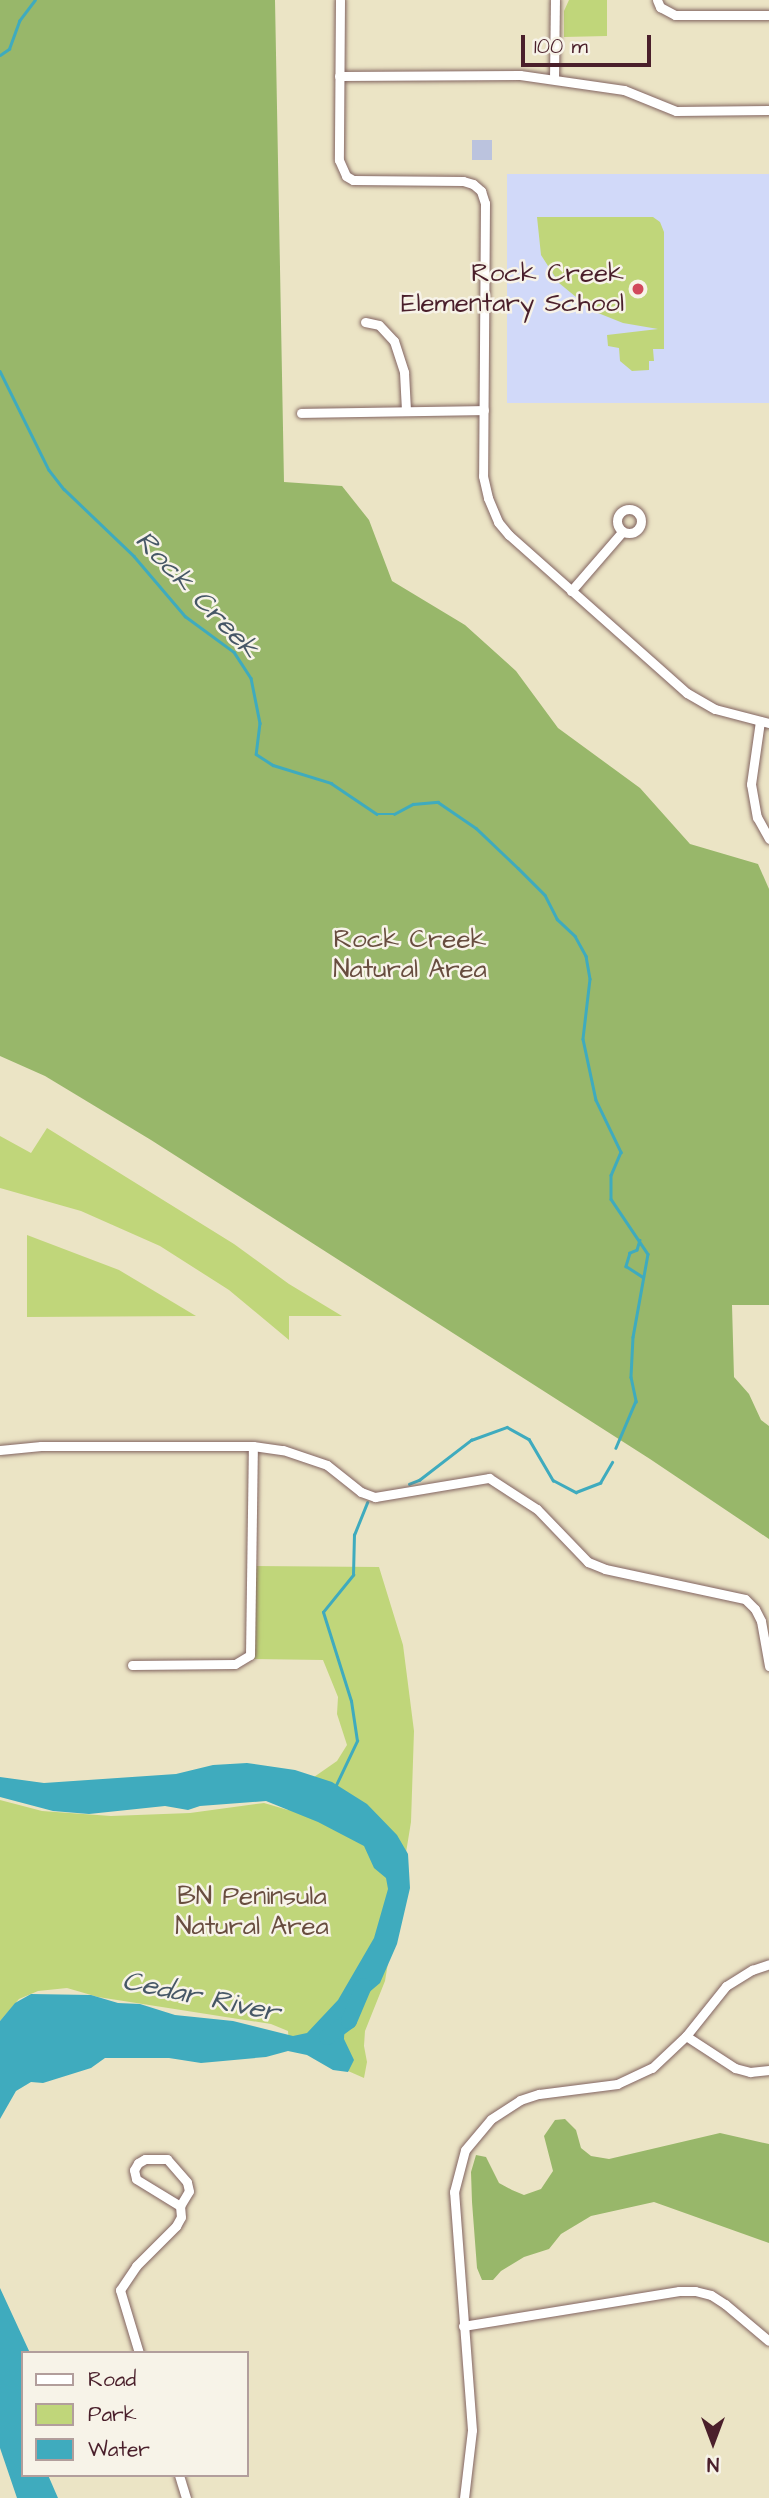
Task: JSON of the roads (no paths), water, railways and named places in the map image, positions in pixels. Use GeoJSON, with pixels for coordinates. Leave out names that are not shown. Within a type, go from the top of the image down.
{"type":"FeatureCollection","features":[{"type":"Feature","properties":{"kind":"street"},"geometry":{"type":"LineString","coordinates":[[340,0],[339,160],[346,176],[353,180],[463,181],[473,184],[481,191],[485,203],[483,476],[498,522],[571,591],[701,703],[764,722],[751,784],[757,817],[769,839]]}},
{"type":"Feature","properties":{"kind":"street"},"geometry":{"type":"LineString","coordinates":[[554,79],[555,0]]}},
{"type":"Feature","properties":{"kind":"street"},"geometry":{"type":"LineString","coordinates":[[657,0],[663,9],[675,15],[769,15]]}},
{"type":"Feature","properties":{"kind":"street"},"geometry":{"type":"LineString","coordinates":[[340,75],[520,75],[624,90],[676,111],[769,110]]}},
{"type":"Feature","properties":{"kind":"street"},"geometry":{"type":"LineString","coordinates":[[365,322],[379,325],[394,341],[404,372],[405,411]]}},
{"type":"Feature","properties":{"kind":"street"},"geometry":{"type":"LineString","coordinates":[[301,413],[484,410]]}},
{"type":"Feature","properties":{"kind":"street"},"geometry":{"type":"LineString","coordinates":[[571,591],[623,531]]}},
{"type":"Feature","properties":{"kind":"street"},"geometry":{"type":"LineString","coordinates":[[0,1450],[41,1446],[253,1446],[305,1455],[327,1465],[361,1492],[375,1497],[489,1478],[537,1508],[588,1562],[605,1569],[745,1599],[755,1609],[761,1621],[769,1666]]}},
{"type":"Feature","properties":{"kind":"street"},"geometry":{"type":"LineString","coordinates":[[132,1665],[235,1664],[247,1660],[251,1650],[253,1446]]}},
{"type":"Feature","properties":{"kind":"street"},"geometry":{"type":"LineString","coordinates":[[464,2498],[472,2430],[454,2192],[465,2150],[491,2119],[520,2100],[539,2094],[617,2084],[634,2079],[652,2068],[686,2036],[726,1986],[769,1964]]}},
{"type":"Feature","properties":{"kind":"street"},"geometry":{"type":"LineString","coordinates":[[686,2036],[735,2068],[750,2072],[769,2070]]}},
{"type":"Feature","properties":{"kind":"street"},"geometry":{"type":"LineString","coordinates":[[138,2351],[120,2290],[136,2266],[176,2226],[181,2217],[180,2207],[189,2191],[187,2182],[167,2159],[138,2163],[134,2170],[136,2179],[180,2207]]}},
{"type":"Feature","properties":{"kind":"street"},"geometry":{"type":"LineString","coordinates":[[463,2326],[679,2291],[695,2291],[711,2295],[769,2341]]}},
{"type":"Feature","properties":{"kind":"street"},"geometry":{"type":"LineString","coordinates":[[180,2477],[186,2498]]}},
{"type":"Feature","properties":{"kind":"water"},"geometry":{"type":"Polygon","coordinates":[[[247,1763],[295,1770],[332,1782],[367,1804],[397,1835],[408,1854],[410,1888],[397,1944],[380,1983],[360,2000],[345,2019],[344,2039],[354,2060],[348,2072],[333,2070],[307,2055],[288,2051],[266,2057],[201,2063],[169,2058],[105,2058],[91,2068],[43,2083],[31,2082],[16,2091],[0,2119],[0,2021],[15,2003],[31,1994],[91,1995],[118,2003],[140,2004],[175,2015],[233,2021],[293,2036],[307,2033],[338,2000],[374,1938],[388,1889],[386,1878],[374,1868],[364,1846],[318,1822],[266,1801],[200,1806],[188,1810],[165,1806],[89,1814],[53,1811],[0,1797],[0,1777],[44,1783],[176,1774],[213,1765],[247,1763]]]}},
{"type":"Feature","properties":{"kind":"water"},"geometry":{"type":"Polygon","coordinates":[[[0,2288],[29,2351],[21,2351],[21,2477],[49,2477],[58,2498],[17,2498],[0,2448],[0,2288]]]}},
{"type":"Feature","properties":{"kind":"waterway","name":"Rock Creek"},"geometry":{"type":"LineString","coordinates":[[0,55],[9,49],[19,21],[35,0]]}},
{"type":"Feature","properties":{"kind":"waterway","name":"Rock Creek"},"geometry":{"type":"LineString","coordinates":[[0,371],[49,470],[64,489],[134,556],[185,616],[234,652],[251,678],[260,723],[256,754],[273,765],[331,783],[377,814],[394,814],[413,804],[438,802],[476,828],[518,868],[545,895],[557,919],[575,936],[586,956],[590,979],[583,1039],[596,1100],[621,1152],[611,1175],[611,1199],[648,1254],[633,1337],[631,1377],[636,1401],[616,1448]]}},
{"type":"Feature","properties":{"kind":"waterway","name":"Rock Creek"},"geometry":{"type":"LineString","coordinates":[[640,1240],[637,1250],[630,1253],[626,1266],[643,1277]]}},
{"type":"Feature","properties":{"kind":"waterway","name":"Rock Creek"},"geometry":{"type":"LineString","coordinates":[[409,1484],[419,1480],[471,1440],[507,1427],[529,1439],[553,1480],[576,1492],[600,1483],[612,1462]]}},
{"type":"Feature","properties":{"kind":"waterway","name":"Rock Creek"},"geometry":{"type":"LineString","coordinates":[[336,1785],[357,1741],[351,1701],[323,1612],[353,1575],[354,1535],[367,1503]]}},
{"type":"Feature","properties":{"kind":"waterway","name":"Cedar River"},"geometry":{"type":"LineString","coordinates":[[327,2037],[349,2021],[364,1986]]}},
{"type":"Feature","properties":{"kind":"place","name":"Rock Creek Elementary School"},"geometry":{"type":"Point","coordinates":[638,289]}},
{"type":"Feature","properties":{"kind":"park label","name":"Rock Creek Natural Area"},"geometry":{"type":"Point","coordinates":[410,955]}},
{"type":"Feature","properties":{"kind":"park label","name":"BN Peninsula Natural Area"},"geometry":{"type":"Point","coordinates":[252,1912]}}]}
